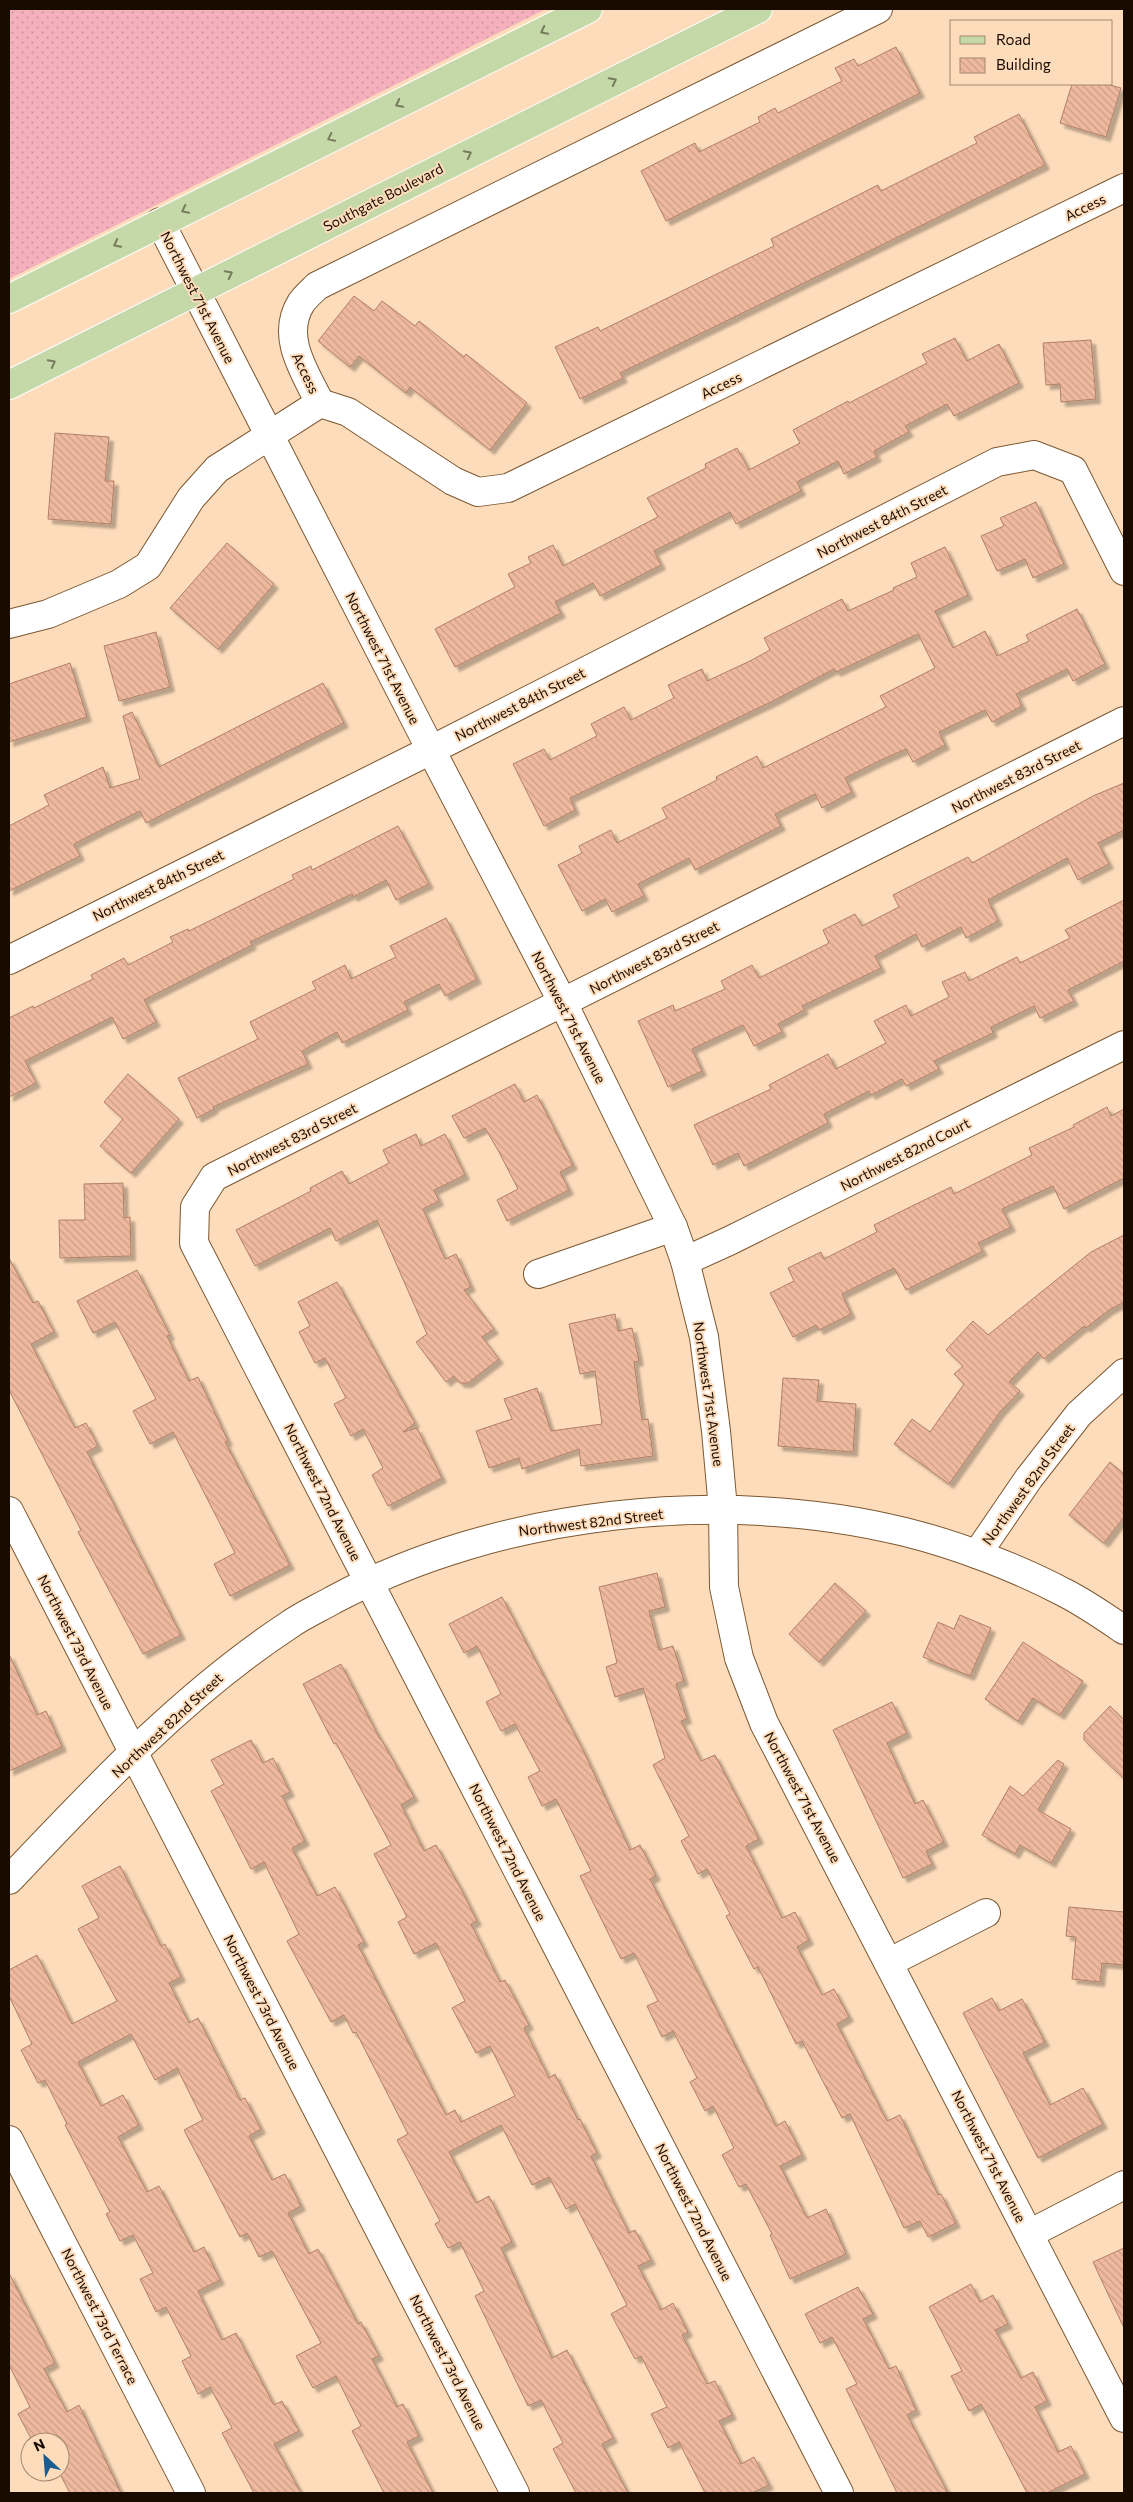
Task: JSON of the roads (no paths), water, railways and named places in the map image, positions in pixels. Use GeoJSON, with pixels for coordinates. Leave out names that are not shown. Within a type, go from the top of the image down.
{"type":"FeatureCollection","features":[{"type":"Feature","properties":{"kind":"main road"},"geometry":{"type":"LineString","coordinates":[[9,299],[588,9]]}},
{"type":"Feature","properties":{"kind":"main road","name":"Southgate Boulevard"},"geometry":{"type":"LineString","coordinates":[[9,385],[758,9]]}},
{"type":"Feature","properties":{"kind":"street","name":"Access"},"geometry":{"type":"LineString","coordinates":[[878,9],[317,286],[301,303],[293,324],[293,347],[320,403],[348,412],[453,481],[478,492],[508,488],[1124,188]]}},
{"type":"Feature","properties":{"kind":"street","name":"Northwest 71st Avenue"},"geometry":{"type":"LineString","coordinates":[[160,222],[268,435],[563,1002],[673,1227],[685,1261],[704,1337],[723,1509],[724,1586],[739,1658],[764,1724],[890,1962],[1124,2418]]}},
{"type":"Feature","properties":{"kind":"street","name":"Access"},"geometry":{"type":"LineString","coordinates":[[9,624],[48,614],[119,584],[148,566],[191,498],[217,469],[320,403]]}},
{"type":"Feature","properties":{"kind":"street","name":"Northwest 84th Street"},"geometry":{"type":"LineString","coordinates":[[9,960],[431,750],[997,462],[1034,455],[1073,470],[1124,571]]}},
{"type":"Feature","properties":{"kind":"street","name":"Northwest 83rd Street"},"geometry":{"type":"LineString","coordinates":[[195,1207],[214,1178],[1124,721]]}},
{"type":"Feature","properties":{"kind":"street","name":"Northwest 82nd Court"},"geometry":{"type":"LineString","coordinates":[[685,1261],[729,1242],[1124,1044]]}},
{"type":"Feature","properties":{"kind":"street","name":"Northwest 72nd Avenue"},"geometry":{"type":"LineString","coordinates":[[195,1207],[194,1243],[839,2493]]}},
{"type":"Feature","properties":{"kind":"street"},"geometry":{"type":"LineString","coordinates":[[538,1274],[673,1227]]}},
{"type":"Feature","properties":{"kind":"street","name":"Northwest 82nd Street"},"geometry":{"type":"LineString","coordinates":[[977,1554],[1029,1478],[1079,1414],[1124,1373]]}},
{"type":"Feature","properties":{"kind":"street","name":"Northwest 82nd Street"},"geometry":{"type":"LineString","coordinates":[[9,1880],[133,1754],[207,1684],[290,1623],[369,1581],[442,1552],[525,1529],[633,1514],[723,1509],[789,1512],[905,1532],[977,1554],[1065,1592],[1124,1630]]}},
{"type":"Feature","properties":{"kind":"street","name":"Northwest 73rd Avenue"},"geometry":{"type":"LineString","coordinates":[[9,1511],[516,2493]]}},
{"type":"Feature","properties":{"kind":"street"},"geometry":{"type":"LineString","coordinates":[[890,1962],[986,1913]]}},
{"type":"Feature","properties":{"kind":"street","name":"Northwest 73rd Terrace"},"geometry":{"type":"LineString","coordinates":[[9,2140],[191,2493]]}},
{"type":"Feature","properties":{"kind":"street"},"geometry":{"type":"LineString","coordinates":[[1029,2234],[1124,2185]]}}]}
